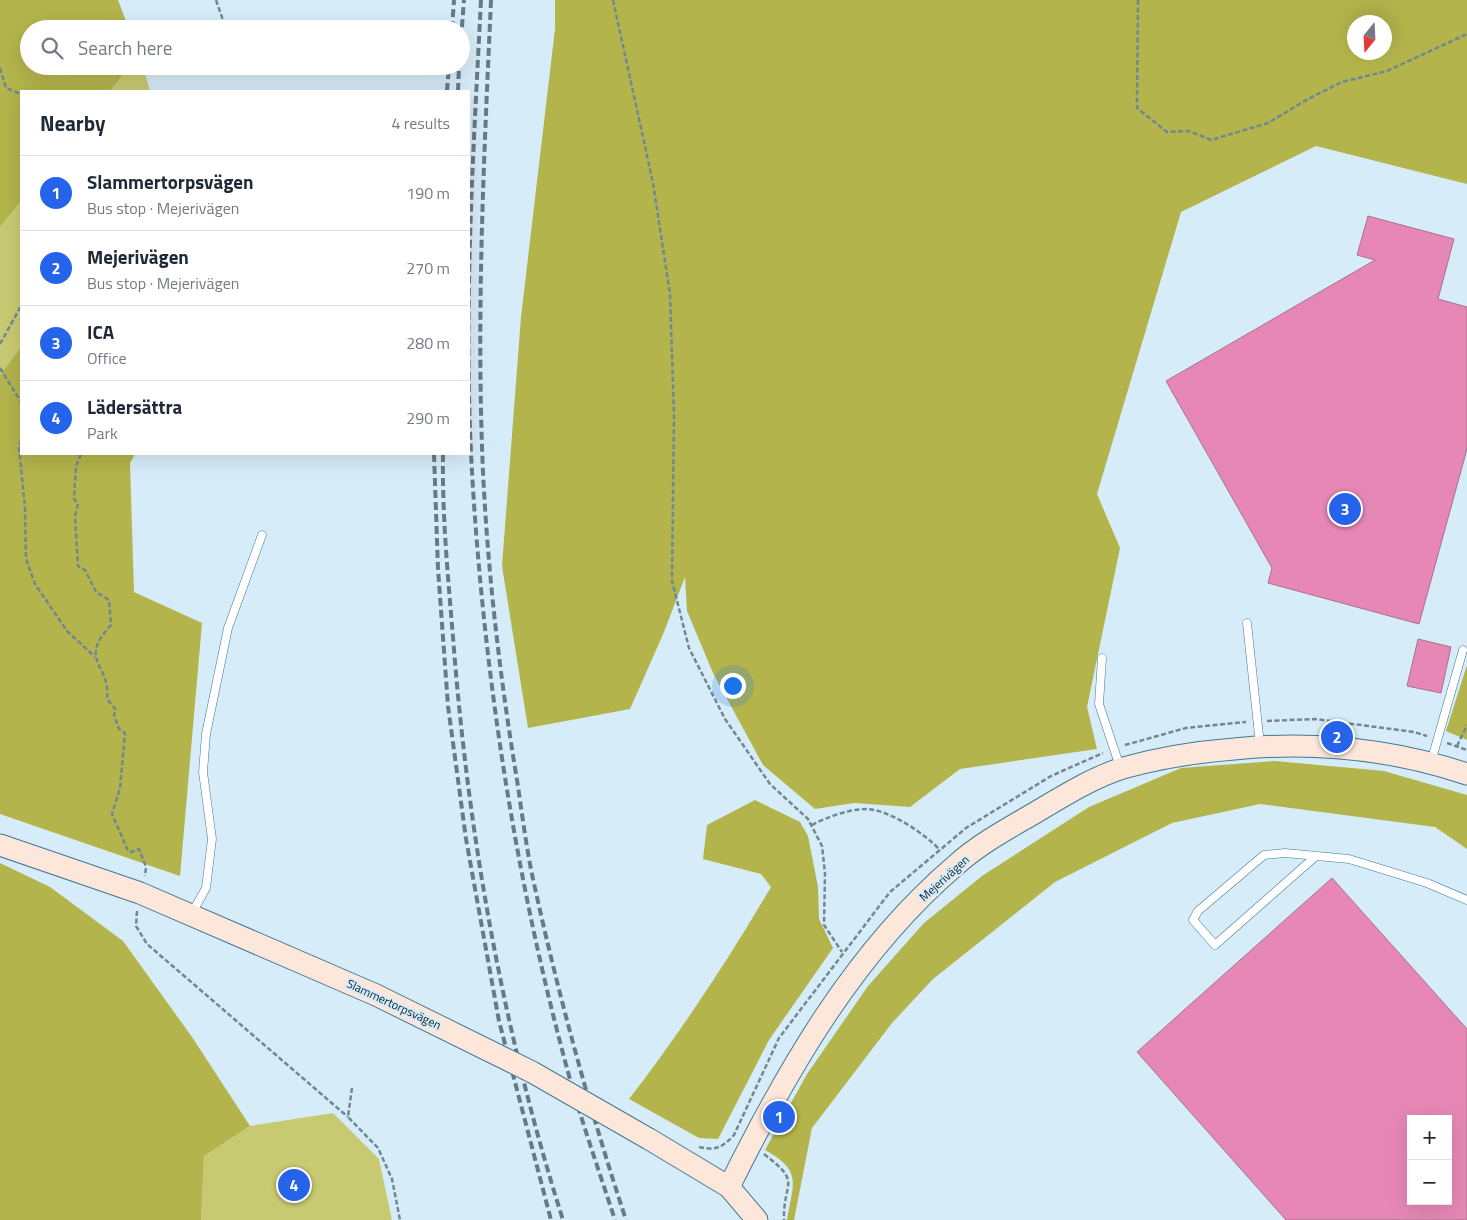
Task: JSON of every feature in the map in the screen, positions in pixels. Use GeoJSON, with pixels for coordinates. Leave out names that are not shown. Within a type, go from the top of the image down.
{"type":"FeatureCollection","features":[{"type":"Feature","properties":{"kind":"street","name":"Mejerivägen"},"geometry":{"type":"LineString","coordinates":[[729,1187],[742,1139],[774,1099],[822,1022],[868,957],[902,917],[956,864],[1008,828],[1054,802],[1120,769],[1190,753],[1260,746],[1332,747],[1431,762],[1467,774]]}},
{"type":"Feature","properties":{"kind":"street","name":"Slammertorpsvägen"},"geometry":{"type":"LineString","coordinates":[[0,845],[142,887],[191,915],[376,995],[532,1072],[729,1187],[757,1220]]}},
{"type":"Feature","properties":{"kind":"lane"},"geometry":{"type":"LineString","coordinates":[[191,915],[206,888],[212,839],[203,772],[206,734],[228,628],[262,536]]}},
{"type":"Feature","properties":{"kind":"lane"},"geometry":{"type":"LineString","coordinates":[[1247,623],[1260,746]]}},
{"type":"Feature","properties":{"kind":"lane"},"geometry":{"type":"LineString","coordinates":[[1431,762],[1463,650]]}},
{"type":"Feature","properties":{"kind":"lane"},"geometry":{"type":"LineString","coordinates":[[1102,658],[1099,704],[1120,769]]}},
{"type":"Feature","properties":{"kind":"lane"},"geometry":{"type":"LineString","coordinates":[[1316,856],[1215,945],[1194,920],[1198,911],[1264,855],[1285,853],[1349,859],[1427,883],[1467,900]]}},
{"type":"Feature","properties":{"kind":"path"},"geometry":{"type":"LineString","coordinates":[[216,0],[223,20]]}},
{"type":"Feature","properties":{"kind":"path"},"geometry":{"type":"LineString","coordinates":[[613,0],[653,183],[670,294],[674,416],[672,581],[689,648],[725,719],[770,784],[808,819],[822,846],[825,873],[824,925],[842,952],[779,1038],[742,1139],[710,1150],[692,1145]]}},
{"type":"Feature","properties":{"kind":"path"},"geometry":{"type":"LineString","coordinates":[[1138,0],[1137,108],[1167,132],[1189,132],[1211,140],[1268,123],[1308,99],[1342,82],[1388,71],[1467,34]]}},
{"type":"Feature","properties":{"kind":"path"},"geometry":{"type":"LineString","coordinates":[[0,68],[6,88],[20,94]]}},
{"type":"Feature","properties":{"kind":"path"},"geometry":{"type":"LineString","coordinates":[[0,344],[20,308]]}},
{"type":"Feature","properties":{"kind":"path"},"geometry":{"type":"LineString","coordinates":[[0,368],[20,400]]}},
{"type":"Feature","properties":{"kind":"path"},"geometry":{"type":"LineString","coordinates":[[20,444],[25,508],[26,559],[35,584],[67,631],[95,657],[109,685],[107,699],[116,710],[114,715],[119,729],[125,733],[120,788],[112,814],[128,851],[131,852],[139,849],[146,867],[136,926],[147,944],[348,1117],[378,1148],[392,1179],[400,1220]]}},
{"type":"Feature","properties":{"kind":"path"},"geometry":{"type":"LineString","coordinates":[[81,455],[76,466],[74,499],[78,504],[75,516],[78,566],[85,570],[96,592],[109,600],[111,625],[99,638],[95,657]]}},
{"type":"Feature","properties":{"kind":"path"},"geometry":{"type":"LineString","coordinates":[[1456,746],[1467,725]]}},
{"type":"Feature","properties":{"kind":"path"},"geometry":{"type":"LineString","coordinates":[[812,825],[828,817],[867,809],[898,819],[933,842],[956,864]]}},
{"type":"Feature","properties":{"kind":"path"},"geometry":{"type":"LineString","coordinates":[[348,1117],[352,1088]]}},
{"type":"Feature","properties":{"kind":"path"},"geometry":{"type":"LineString","coordinates":[[742,1139],[786,1171],[789,1180],[783,1205],[784,1220]]}},
{"type":"Feature","properties":{"kind":"green space"},"geometry":{"type":"Polygon","coordinates":[[[123,75],[146,75],[150,90],[111,90],[123,75]]]}},
{"type":"Feature","properties":{"kind":"green space"},"geometry":{"type":"Polygon","coordinates":[[[20,202],[20,348],[0,375],[0,227],[20,202]]]}},
{"type":"Feature","properties":{"kind":"green space"},"geometry":{"type":"Polygon","coordinates":[[[333,1113],[379,1159],[392,1220],[201,1220],[204,1156],[250,1126],[333,1113]]]}},
{"type":"Feature","properties":{"kind":"shaded area"},"geometry":{"type":"Polygon","coordinates":[[[0,0],[118,0],[126,20],[20,20],[20,75],[123,75],[111,90],[20,90],[20,202],[0,227],[0,0]]]}},
{"type":"Feature","properties":{"kind":"shaded area"},"geometry":{"type":"Polygon","coordinates":[[[555,0],[1467,0],[1467,184],[1316,146],[1181,212],[1097,494],[1120,548],[1087,707],[1097,749],[960,769],[910,807],[854,803],[815,809],[763,765],[713,673],[687,611],[685,577],[664,632],[630,709],[528,728],[502,566],[521,317],[555,29],[555,0]]]}},
{"type":"Feature","properties":{"kind":"shaded area"},"geometry":{"type":"Polygon","coordinates":[[[20,348],[20,455],[134,455],[130,463],[134,592],[202,623],[180,876],[0,814],[0,375],[20,348]]]}},
{"type":"Feature","properties":{"kind":"shaded area"},"geometry":{"type":"Polygon","coordinates":[[[1467,665],[1467,740],[1446,731],[1467,665]]]}},
{"type":"Feature","properties":{"kind":"shaded area"},"geometry":{"type":"Polygon","coordinates":[[[1275,761],[1384,771],[1467,795],[1467,849],[1435,827],[1260,804],[1172,823],[1055,882],[933,979],[892,1023],[812,1128],[794,1220],[787,1220],[793,1187],[790,1172],[785,1165],[765,1150],[807,1074],[868,986],[924,923],[982,876],[1089,807],[1181,768],[1275,761]]]}},
{"type":"Feature","properties":{"kind":"shaded area"},"geometry":{"type":"Polygon","coordinates":[[[755,800],[800,822],[808,836],[818,887],[819,919],[833,948],[769,1040],[718,1139],[699,1138],[629,1099],[703,995],[771,887],[761,874],[703,859],[707,825],[755,800]]]}},
{"type":"Feature","properties":{"kind":"shaded area"},"geometry":{"type":"Polygon","coordinates":[[[0,863],[50,887],[123,941],[192,1037],[250,1126],[204,1156],[201,1220],[0,1220],[0,863]]]}},
{"type":"Feature","properties":{"kind":"building"},"geometry":{"type":"Polygon","coordinates":[[[1368,216],[1454,239],[1438,299],[1467,307],[1467,449],[1419,624],[1268,583],[1272,568],[1166,381],[1375,260],[1357,255],[1368,216]]]}},
{"type":"Feature","properties":{"kind":"building"},"geometry":{"type":"Polygon","coordinates":[[[1418,639],[1451,647],[1441,693],[1407,686],[1418,639]]]}},
{"type":"Feature","properties":{"kind":"building"},"geometry":{"type":"Polygon","coordinates":[[[1332,878],[1467,1029],[1467,1220],[1286,1220],[1137,1052],[1332,878]]]}},
{"type":"Feature","properties":{"kind":"railway"},"geometry":{"type":"LineString","coordinates":[[453,20],[454,0]]}},
{"type":"Feature","properties":{"kind":"railway"},"geometry":{"type":"LineString","coordinates":[[462,20],[464,0]]}},
{"type":"Feature","properties":{"kind":"railway"},"geometry":{"type":"LineString","coordinates":[[470,236],[481,0]]}},
{"type":"Feature","properties":{"kind":"railway"},"geometry":{"type":"LineString","coordinates":[[491,0],[482,236],[480,354],[483,472],[488,549],[500,665],[533,879],[575,1050],[626,1220]]}},
{"type":"Feature","properties":{"kind":"railway"},"geometry":{"type":"LineString","coordinates":[[447,90],[448,75]]}},
{"type":"Feature","properties":{"kind":"railway"},"geometry":{"type":"LineString","coordinates":[[458,90],[459,75]]}},
{"type":"Feature","properties":{"kind":"railway"},"geometry":{"type":"LineString","coordinates":[[470,433],[477,550],[494,706],[520,861],[553,1015],[573,1090],[615,1220]]}},
{"type":"Feature","properties":{"kind":"railway"},"geometry":{"type":"LineString","coordinates":[[434,455],[438,569],[448,706],[466,839],[499,1021],[551,1220]]}},
{"type":"Feature","properties":{"kind":"railway"},"geometry":{"type":"LineString","coordinates":[[443,455],[444,523],[453,637],[468,785],[479,859],[506,1005],[542,1149],[563,1220]]}},
{"type":"Feature","properties":{"kind":"place","name":"ICA"},"geometry":{"type":"Point","coordinates":[1345,509]}},
{"type":"Feature","properties":{"kind":"place","name":"Mejerivägen"},"geometry":{"type":"Point","coordinates":[1337,737]}},
{"type":"Feature","properties":{"kind":"place","name":"Slammertorpsvägen"},"geometry":{"type":"Point","coordinates":[779,1117]}},
{"type":"Feature","properties":{"kind":"place","name":"Lädersättra"},"geometry":{"type":"Point","coordinates":[294,1185]}}]}
